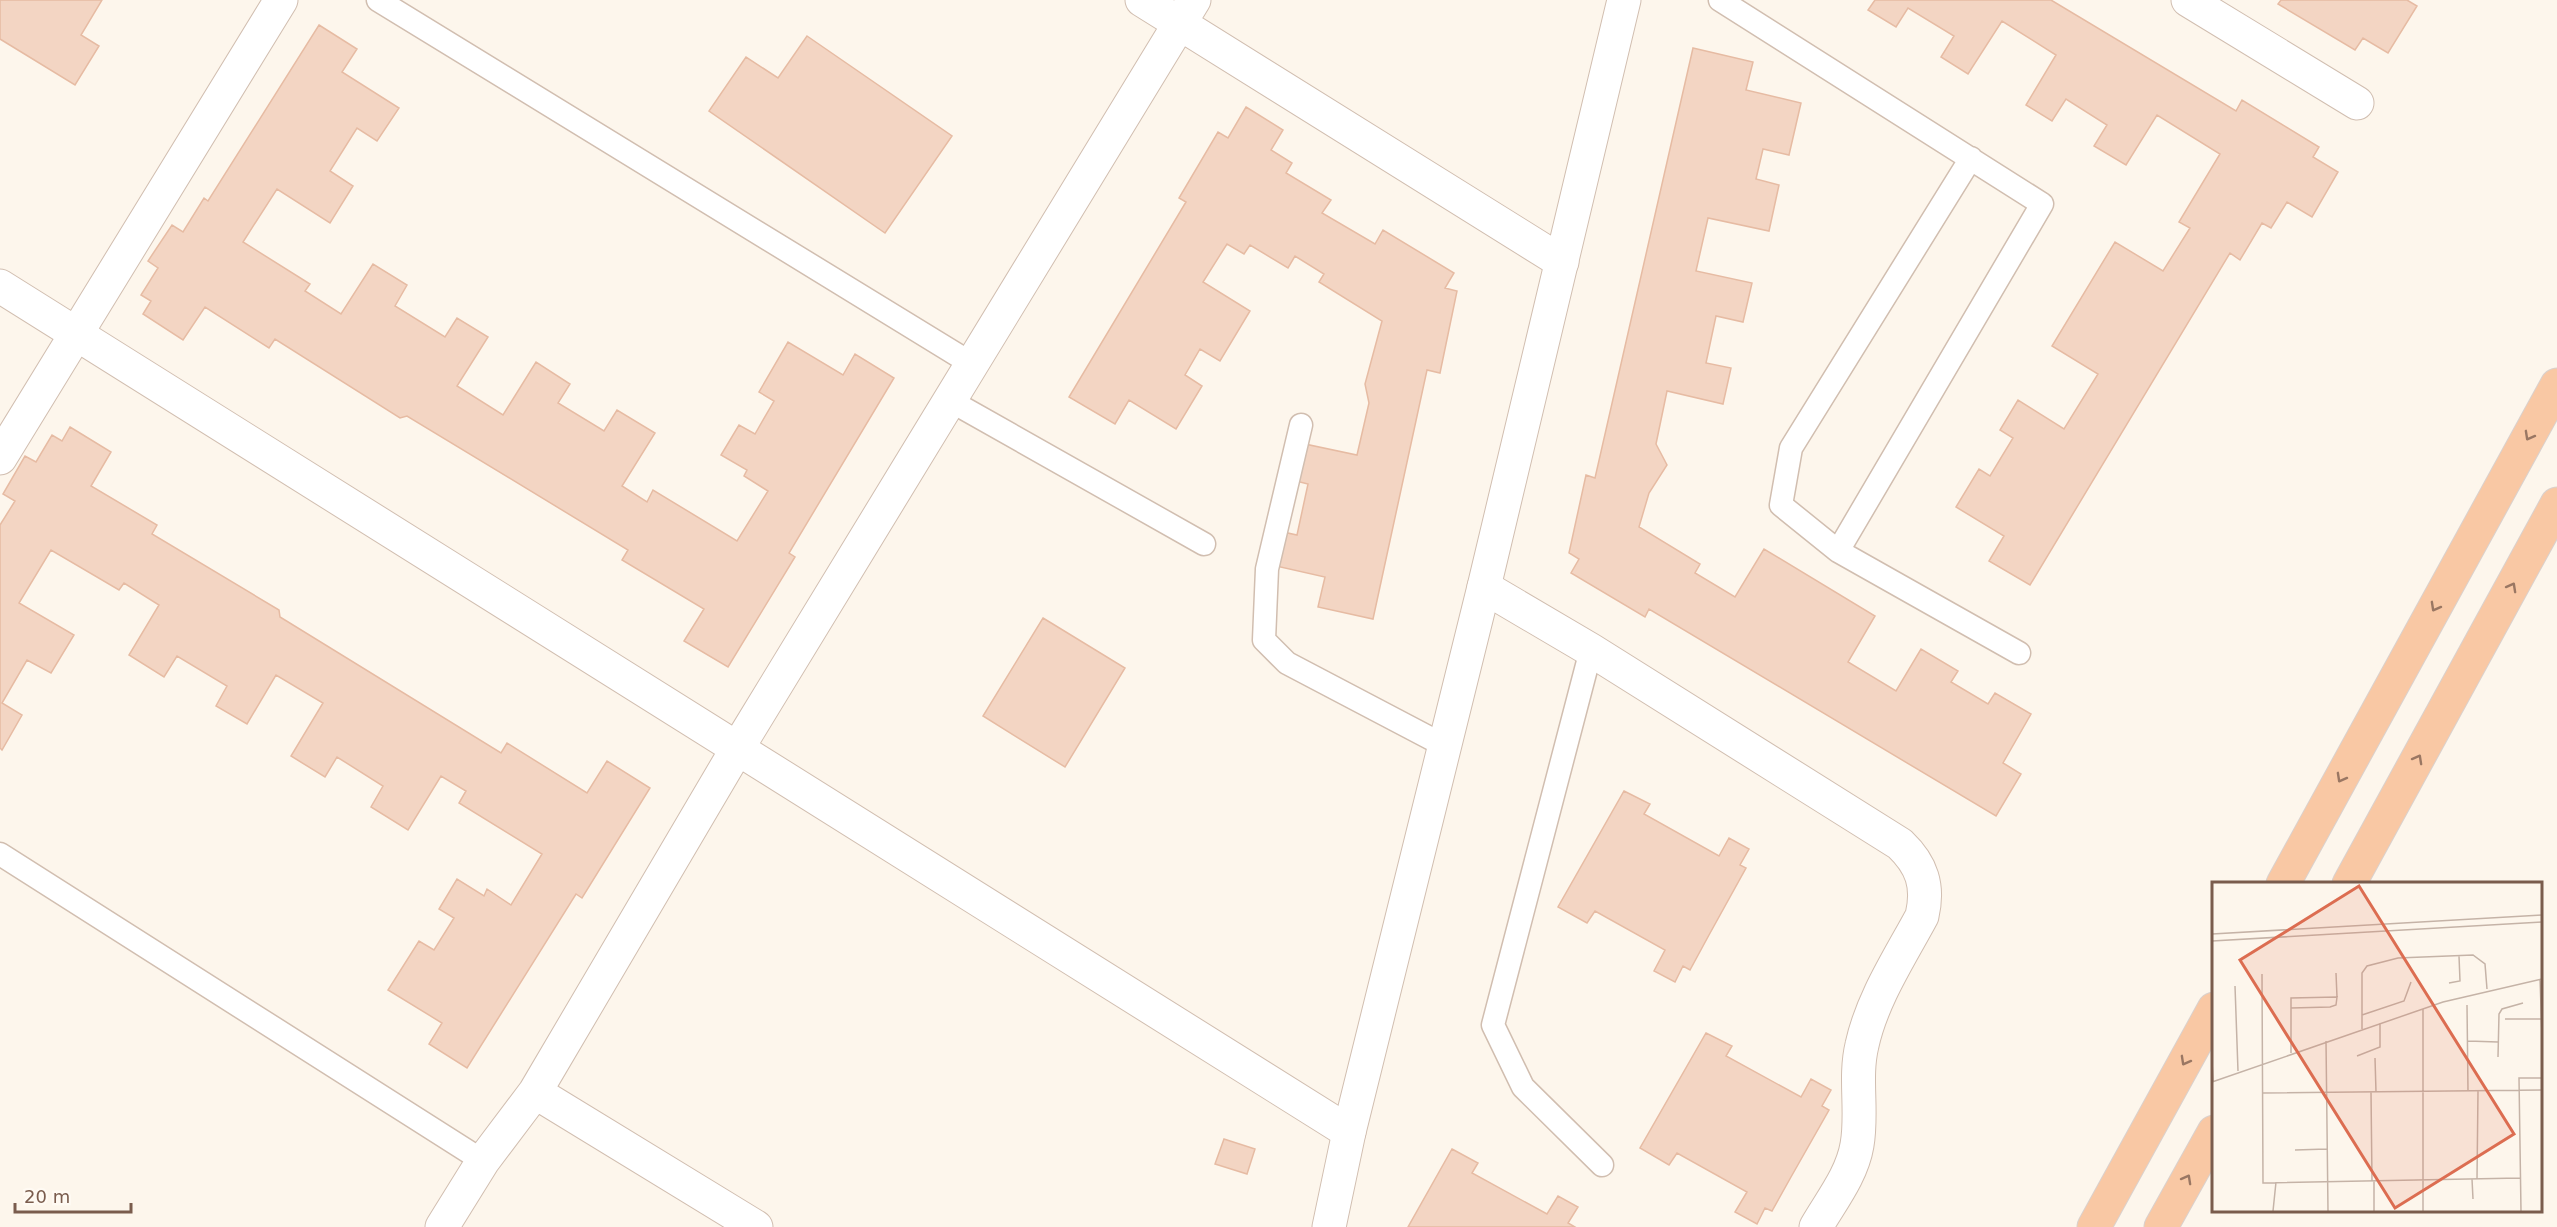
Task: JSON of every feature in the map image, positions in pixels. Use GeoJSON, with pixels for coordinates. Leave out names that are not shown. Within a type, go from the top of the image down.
{"type":"FeatureCollection","features":[{"type":"Feature","properties":{"kind":"highway"},"geometry":{"type":"LineString","coordinates":[[2284,882],[2557,385]]}},
{"type":"Feature","properties":{"kind":"highway"},"geometry":{"type":"LineString","coordinates":[[2350,882],[2557,504]]}},
{"type":"Feature","properties":{"kind":"highway"},"geometry":{"type":"LineString","coordinates":[[2094,1227],[2212,1014]]}},
{"type":"Feature","properties":{"kind":"highway"},"geometry":{"type":"LineString","coordinates":[[2161,1227],[2212,1136]]}},
{"type":"Feature","properties":{"kind":"street"},"geometry":{"type":"LineString","coordinates":[[0,458],[281,0]]}},
{"type":"Feature","properties":{"kind":"street"},"geometry":{"type":"LineString","coordinates":[[1142,0],[1187,11],[1562,262]]}},
{"type":"Feature","properties":{"kind":"street"},"geometry":{"type":"LineString","coordinates":[[1329,1227],[1348,1132],[1484,587],[1624,0]]}},
{"type":"Feature","properties":{"kind":"street"},"geometry":{"type":"LineString","coordinates":[[2188,0],[2357,103]]}},
{"type":"Feature","properties":{"kind":"street"},"geometry":{"type":"LineString","coordinates":[[442,1227],[483,1161],[535,1092],[737,749],[1187,11]]}},
{"type":"Feature","properties":{"kind":"street"},"geometry":{"type":"LineString","coordinates":[[0,286],[1348,1132]]}},
{"type":"Feature","properties":{"kind":"street"},"geometry":{"type":"LineString","coordinates":[[1484,587],[1591,650],[1900,844],[1920,869],[1925,885],[1926,900],[1922,916],[1873,1010],[1862,1045],[1857,1083],[1859,1129],[1857,1147],[1844,1181],[1816,1227]]}},
{"type":"Feature","properties":{"kind":"street"},"geometry":{"type":"LineString","coordinates":[[535,1092],[756,1227]]}},
{"type":"Feature","properties":{"kind":"lane"},"geometry":{"type":"LineString","coordinates":[[378,0],[972,364]]}},
{"type":"Feature","properties":{"kind":"lane"},"geometry":{"type":"LineString","coordinates":[[1720,0],[2042,204],[1838,551]]}},
{"type":"Feature","properties":{"kind":"lane"},"geometry":{"type":"LineString","coordinates":[[1971,158],[1791,448],[1781,505],[1838,551],[2019,653]]}},
{"type":"Feature","properties":{"kind":"lane"},"geometry":{"type":"LineString","coordinates":[[950,400],[1204,544]]}},
{"type":"Feature","properties":{"kind":"lane"},"geometry":{"type":"LineString","coordinates":[[1301,425],[1267,569],[1264,640],[1287,663],[1445,746]]}},
{"type":"Feature","properties":{"kind":"lane"},"geometry":{"type":"LineString","coordinates":[[1591,650],[1493,1025],[1523,1087],[1602,1165]]}},
{"type":"Feature","properties":{"kind":"lane"},"geometry":{"type":"LineString","coordinates":[[0,854],[483,1161]]}},
{"type":"Feature","properties":{"kind":"building"},"geometry":{"type":"Polygon","coordinates":[[[0,0],[102,0],[81,35],[99,46],[75,85],[0,39],[0,0]]]}},
{"type":"Feature","properties":{"kind":"building"},"geometry":{"type":"Polygon","coordinates":[[[1875,0],[2051,0],[2236,111],[2242,100],[2319,147],[2313,157],[2338,172],[2312,217],[2287,202],[2271,228],[2262,223],[2240,260],[2230,253],[2030,585],[1989,561],[2004,536],[1956,507],[1979,469],[1990,476],[2013,438],[2000,430],[2018,400],[2064,429],[2098,374],[2052,346],[2115,242],[2163,271],[2190,228],[2179,222],[2220,154],[2157,115],[2126,165],[2094,146],[2107,125],[2066,99],[2052,121],[2026,105],[2056,55],[2002,21],[1968,74],[1941,57],[1954,36],[1908,8],[1896,27],[1868,10],[1875,0]]]}},
{"type":"Feature","properties":{"kind":"building"},"geometry":{"type":"Polygon","coordinates":[[[2281,0],[2407,0],[2417,6],[2388,53],[2363,38],[2355,50],[2278,4],[2281,0]]]}},
{"type":"Feature","properties":{"kind":"building"},"geometry":{"type":"Polygon","coordinates":[[[319,25],[357,49],[342,72],[399,108],[377,141],[357,128],[330,171],[353,186],[330,223],[277,189],[243,242],[310,284],[305,291],[341,314],[373,264],[407,285],[395,306],[445,337],[457,318],[488,337],[457,386],[503,415],[536,362],[570,384],[558,403],[604,431],[617,410],[655,433],[622,486],[647,502],[653,490],[737,541],[768,491],[744,476],[747,470],[721,455],[739,425],[755,434],[774,401],[759,392],[788,342],[843,375],[855,354],[894,378],[789,553],[795,557],[728,667],[684,641],[704,609],[622,560],[628,550],[407,416],[400,418],[275,339],[269,348],[205,307],[183,340],[143,314],[151,301],[141,295],[158,268],[148,261],[172,225],[183,232],[204,198],[208,201],[319,25]]]}},
{"type":"Feature","properties":{"kind":"building"},"geometry":{"type":"Polygon","coordinates":[[[807,36],[952,136],[885,233],[709,111],[746,57],[778,78],[807,36]]]}},
{"type":"Feature","properties":{"kind":"building"},"geometry":{"type":"Polygon","coordinates":[[[1693,48],[1753,62],[1746,90],[1801,103],[1789,155],[1763,149],[1756,179],[1779,185],[1769,231],[1708,218],[1696,271],[1752,283],[1743,322],[1716,316],[1706,363],[1731,368],[1723,404],[1667,391],[1656,444],[1667,465],[1649,493],[1639,527],[1700,564],[1695,573],[1735,597],[1764,549],[1875,616],[1848,662],[1896,691],[1921,649],[1958,671],[1951,682],[1988,704],[1995,693],[2031,714],[2003,763],[2021,774],[1996,816],[1649,609],[1645,617],[1571,573],[1579,559],[1569,553],[1586,475],[1595,478],[1693,48]]]}},
{"type":"Feature","properties":{"kind":"building"},"geometry":{"type":"Polygon","coordinates":[[[1246,107],[1283,130],[1271,150],[1292,163],[1286,173],[1331,200],[1322,213],[1375,244],[1383,230],[1454,273],[1445,288],[1457,291],[1440,373],[1427,370],[1373,619],[1318,607],[1325,577],[1276,566],[1283,532],[1297,535],[1308,484],[1292,480],[1300,443],[1357,455],[1369,403],[1365,384],[1382,321],[1319,282],[1324,274],[1295,256],[1288,268],[1250,245],[1244,254],[1227,244],[1203,282],[1250,311],[1220,361],[1200,349],[1185,375],[1202,386],[1176,429],[1129,400],[1115,424],[1069,397],[1186,202],[1179,198],[1218,132],[1228,138],[1246,107]]]}},
{"type":"Feature","properties":{"kind":"building"},"geometry":{"type":"Polygon","coordinates":[[[70,427],[111,452],[91,486],[157,525],[152,534],[279,610],[280,617],[501,753],[507,743],[587,793],[607,761],[650,788],[582,898],[576,894],[467,1068],[429,1044],[442,1023],[388,990],[419,941],[434,950],[454,918],[439,909],[457,879],[484,896],[487,889],[511,905],[542,854],[459,803],[466,791],[441,776],[408,830],[371,807],[383,786],[337,757],[325,777],[291,756],[323,703],[276,675],[247,724],[216,706],[227,686],[177,656],[164,677],[129,655],[159,605],[124,583],[119,590],[51,550],[19,603],[74,635],[51,673],[27,660],[2,703],[22,715],[2,750],[0,748],[0,525],[15,501],[3,494],[25,456],[36,462],[52,435],[62,441],[70,427]]]}},
{"type":"Feature","properties":{"kind":"building"},"geometry":{"type":"Polygon","coordinates":[[[1043,618],[1125,668],[1065,767],[983,716],[1043,618]]]}},
{"type":"Feature","properties":{"kind":"building"},"geometry":{"type":"Polygon","coordinates":[[[1624,791],[1650,804],[1644,814],[1719,856],[1729,838],[1749,849],[1740,865],[1746,868],[1690,970],[1683,966],[1675,982],[1654,971],[1665,950],[1595,911],[1587,923],[1558,907],[1624,791]]]}},
{"type":"Feature","properties":{"kind":"building"},"geometry":{"type":"Polygon","coordinates":[[[1706,1033],[1732,1046],[1726,1056],[1801,1097],[1811,1079],[1831,1090],[1822,1106],[1829,1110],[1772,1211],[1765,1208],[1757,1224],[1735,1212],[1747,1192],[1677,1153],[1669,1165],[1640,1148],[1706,1033]]]}},
{"type":"Feature","properties":{"kind":"building"},"geometry":{"type":"Polygon","coordinates":[[[1224,1139],[1255,1149],[1247,1174],[1215,1164],[1224,1139]]]}},
{"type":"Feature","properties":{"kind":"building"},"geometry":{"type":"Polygon","coordinates":[[[1452,1149],[1478,1163],[1472,1173],[1547,1214],[1558,1196],[1578,1207],[1568,1223],[1575,1227],[1408,1227],[1452,1149]]]}}]}
